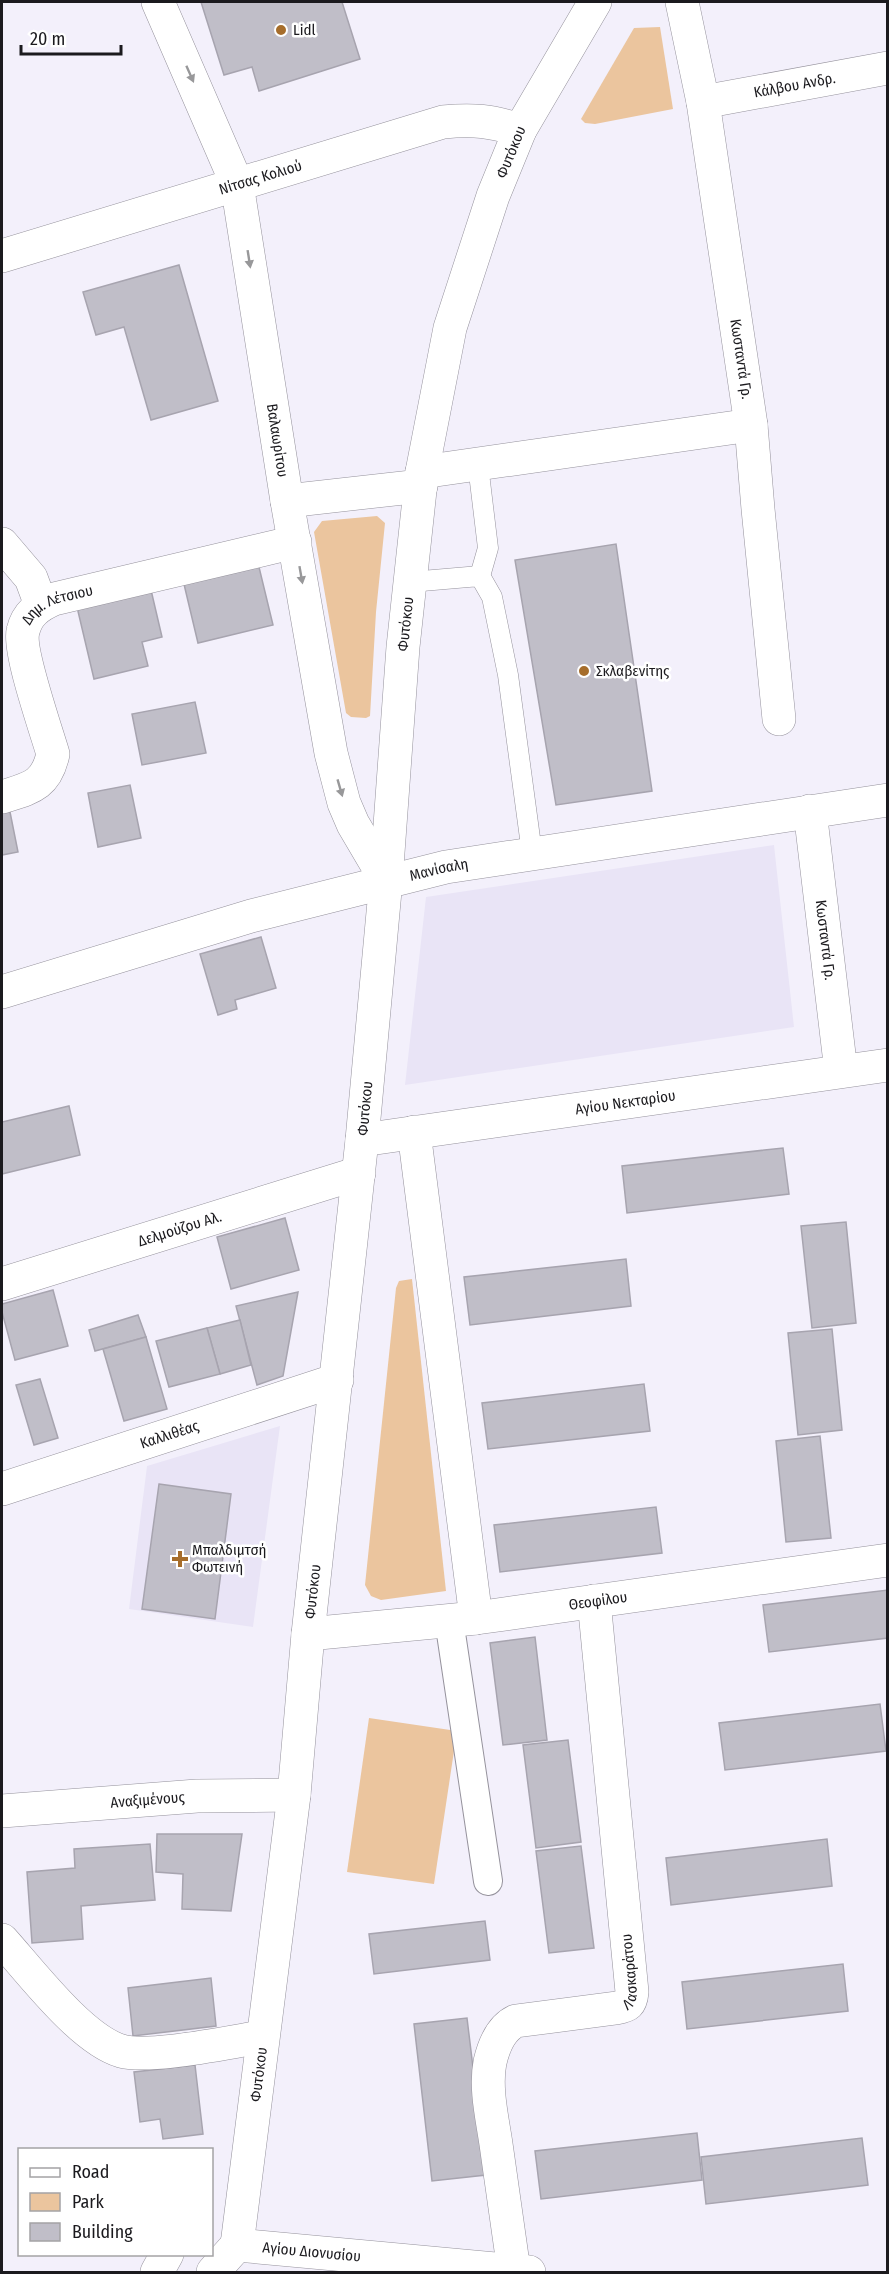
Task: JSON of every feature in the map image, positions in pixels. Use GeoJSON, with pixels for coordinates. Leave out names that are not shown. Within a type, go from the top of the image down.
{"type":"FeatureCollection","features":[{"type":"Feature","properties":{"kind":"street","name":"Βαλαωρίτου"},"geometry":{"type":"LineString","coordinates":[[158,2],[237,184],[287,501],[338,738],[341,792],[353,824],[386,880]]}},
{"type":"Feature","properties":{"kind":"street","name":"Φυτόκου"},"geometry":{"type":"LineString","coordinates":[[240,2259],[262,2037],[294,1795],[309,1634],[359,1173],[410,582],[422,479],[450,328],[493,196],[520,130],[594,2]]}},
{"type":"Feature","properties":{"kind":"street","name":"Κωσταντά Γρ."},"geometry":{"type":"LineString","coordinates":[[682,2],[703,102],[751,425],[779,718]]}},
{"type":"Feature","properties":{"kind":"street","name":"Κάλβου Ανδρ."},"geometry":{"type":"LineString","coordinates":[[703,102],[888,68]]}},
{"type":"Feature","properties":{"kind":"street","name":"Νίτσας Κολιού"},"geometry":{"type":"LineString","coordinates":[[2,256],[443,122],[471,119],[492,121],[520,130]]}},
{"type":"Feature","properties":{"kind":"street"},"geometry":{"type":"LineString","coordinates":[[287,501],[422,479],[478,465],[751,425]]}},
{"type":"Feature","properties":{"kind":"street","name":"Δημ. Λέτσιου"},"geometry":{"type":"LineString","coordinates":[[2,797],[40,783],[51,764],[53,754],[22,645],[22,633],[26,621],[41,604],[295,542]]}},
{"type":"Feature","properties":{"kind":"street"},"geometry":{"type":"LineString","coordinates":[[2,544],[30,578],[41,604]]}},
{"type":"Feature","properties":{"kind":"street","name":"Μανίσαλη"},"geometry":{"type":"LineString","coordinates":[[2,992],[251,916],[386,880],[446,867],[532,853],[888,800]]}},
{"type":"Feature","properties":{"kind":"street","name":"Κωσταντά Γρ."},"geometry":{"type":"LineString","coordinates":[[810,811],[842,1071]]}},
{"type":"Feature","properties":{"kind":"street","name":"Αγίου Νεκταρίου"},"geometry":{"type":"LineString","coordinates":[[362,1140],[888,1065]]}},
{"type":"Feature","properties":{"kind":"street"},"geometry":{"type":"LineString","coordinates":[[414,1132],[488,1881]]}},
{"type":"Feature","properties":{"kind":"street","name":"Δελμούζου Αλ."},"geometry":{"type":"LineString","coordinates":[[2,1281],[359,1173]]}},
{"type":"Feature","properties":{"kind":"street","name":"Καλλιθέας"},"geometry":{"type":"LineString","coordinates":[[2,1489],[337,1380]]}},
{"type":"Feature","properties":{"kind":"street","name":"Θεοφίλου"},"geometry":{"type":"LineString","coordinates":[[309,1634],[463,1619],[888,1560]]}},
{"type":"Feature","properties":{"kind":"street","name":"Λασκαράτου"},"geometry":{"type":"LineString","coordinates":[[521,2272],[490,2102],[490,2064],[493,2051],[500,2035],[509,2024],[516,2021],[627,2006],[631,2001],[632,1992],[594,1601]]}},
{"type":"Feature","properties":{"kind":"street","name":"Αναξιμένους"},"geometry":{"type":"LineString","coordinates":[[2,1811],[196,1796],[294,1795]]}},
{"type":"Feature","properties":{"kind":"street"},"geometry":{"type":"LineString","coordinates":[[2,1940],[80,2026],[92,2037],[122,2051],[159,2052],[262,2037]]}},
{"type":"Feature","properties":{"kind":"street"},"geometry":{"type":"LineString","coordinates":[[157,2272],[166,2256]]}},
{"type":"Feature","properties":{"kind":"street"},"geometry":{"type":"LineString","coordinates":[[213,2272],[240,2259]]}},
{"type":"Feature","properties":{"kind":"street","name":"Αγίου Διονυσίου"},"geometry":{"type":"LineString","coordinates":[[240,2259],[521,2272]]}},
{"type":"Feature","properties":{"kind":"lane"},"geometry":{"type":"LineString","coordinates":[[478,465],[489,548],[480,576],[492,597],[508,675],[532,853]]}},
{"type":"Feature","properties":{"kind":"lane"},"geometry":{"type":"LineString","coordinates":[[410,582],[480,576]]}},
{"type":"Feature","properties":{"kind":"shaded area"},"geometry":{"type":"Polygon","coordinates":[[[774,845],[794,1027],[405,1085],[426,897],[774,845]]]}},
{"type":"Feature","properties":{"kind":"shaded area"},"geometry":{"type":"Polygon","coordinates":[[[280,1426],[253,1627],[129,1609],[147,1466],[280,1426]]]}},
{"type":"Feature","properties":{"kind":"green space"},"geometry":{"type":"Polygon","coordinates":[[[660,27],[673,109],[595,124],[585,123],[581,119],[634,28],[660,27]]]}},
{"type":"Feature","properties":{"kind":"green space"},"geometry":{"type":"Polygon","coordinates":[[[377,516],[385,523],[376,612],[370,716],[351,717],[346,713],[314,532],[322,521],[377,516]]]}},
{"type":"Feature","properties":{"kind":"green space"},"geometry":{"type":"Polygon","coordinates":[[[412,1279],[446,1591],[381,1600],[371,1596],[365,1585],[396,1288],[399,1281],[412,1279]]]}},
{"type":"Feature","properties":{"kind":"green space"},"geometry":{"type":"Polygon","coordinates":[[[369,1718],[457,1731],[434,1884],[347,1872],[369,1718]]]}},
{"type":"Feature","properties":{"kind":"building","name":"Lidl"},"geometry":{"type":"Polygon","coordinates":[[[201,2],[342,2],[360,59],[259,91],[252,67],[224,75],[201,2]]]}},
{"type":"Feature","properties":{"kind":"building"},"geometry":{"type":"Polygon","coordinates":[[[179,265],[218,401],[151,420],[124,327],[96,335],[83,292],[179,265]]]}},
{"type":"Feature","properties":{"kind":"building","name":"Σκλαβενίτης"},"geometry":{"type":"Polygon","coordinates":[[[616,544],[652,791],[556,805],[515,560],[616,544]]]}},
{"type":"Feature","properties":{"kind":"building"},"geometry":{"type":"Polygon","coordinates":[[[258,563],[273,625],[198,643],[183,580],[258,563]]]}},
{"type":"Feature","properties":{"kind":"building"},"geometry":{"type":"Polygon","coordinates":[[[151,590],[162,637],[142,642],[148,666],[94,679],[77,607],[151,590]]]}},
{"type":"Feature","properties":{"kind":"building"},"geometry":{"type":"Polygon","coordinates":[[[195,702],[206,753],[142,765],[132,714],[195,702]]]}},
{"type":"Feature","properties":{"kind":"building"},"geometry":{"type":"Polygon","coordinates":[[[130,785],[141,838],[98,847],[88,793],[130,785]]]}},
{"type":"Feature","properties":{"kind":"building"},"geometry":{"type":"Polygon","coordinates":[[[9,807],[18,852],[2,855],[2,808],[9,807]]]}},
{"type":"Feature","properties":{"kind":"building"},"geometry":{"type":"Polygon","coordinates":[[[261,937],[276,988],[235,1000],[237,1009],[218,1015],[200,954],[261,937]]]}},
{"type":"Feature","properties":{"kind":"building"},"geometry":{"type":"Polygon","coordinates":[[[69,1106],[80,1155],[2,1174],[2,1122],[69,1106]]]}},
{"type":"Feature","properties":{"kind":"building"},"geometry":{"type":"Polygon","coordinates":[[[783,1148],[789,1194],[627,1213],[622,1166],[783,1148]]]}},
{"type":"Feature","properties":{"kind":"building"},"geometry":{"type":"Polygon","coordinates":[[[285,1218],[299,1270],[231,1289],[217,1237],[285,1218]]]}},
{"type":"Feature","properties":{"kind":"building"},"geometry":{"type":"Polygon","coordinates":[[[846,1222],[856,1323],[812,1328],[801,1226],[846,1222]]]}},
{"type":"Feature","properties":{"kind":"building"},"geometry":{"type":"Polygon","coordinates":[[[626,1259],[631,1306],[470,1325],[464,1277],[626,1259]]]}},
{"type":"Feature","properties":{"kind":"building"},"geometry":{"type":"Polygon","coordinates":[[[53,1290],[68,1346],[15,1360],[2,1312],[2,1304],[53,1290]]]}},
{"type":"Feature","properties":{"kind":"building"},"geometry":{"type":"Polygon","coordinates":[[[298,1292],[283,1376],[257,1385],[236,1306],[298,1292]]]}},
{"type":"Feature","properties":{"kind":"building"},"geometry":{"type":"Polygon","coordinates":[[[138,1315],[146,1337],[95,1351],[89,1330],[138,1315]]]}},
{"type":"Feature","properties":{"kind":"building"},"geometry":{"type":"Polygon","coordinates":[[[240,1320],[251,1365],[220,1374],[207,1328],[240,1320]]]}},
{"type":"Feature","properties":{"kind":"building"},"geometry":{"type":"Polygon","coordinates":[[[207,1328],[220,1374],[169,1387],[156,1341],[207,1328]]]}},
{"type":"Feature","properties":{"kind":"building"},"geometry":{"type":"Polygon","coordinates":[[[832,1329],[842,1430],[798,1435],[788,1333],[832,1329]]]}},
{"type":"Feature","properties":{"kind":"building"},"geometry":{"type":"Polygon","coordinates":[[[146,1337],[167,1409],[124,1421],[103,1349],[146,1337]]]}},
{"type":"Feature","properties":{"kind":"building"},"geometry":{"type":"Polygon","coordinates":[[[40,1379],[58,1438],[34,1445],[16,1385],[40,1379]]]}},
{"type":"Feature","properties":{"kind":"building"},"geometry":{"type":"Polygon","coordinates":[[[644,1384],[650,1431],[488,1449],[482,1403],[644,1384]]]}},
{"type":"Feature","properties":{"kind":"building"},"geometry":{"type":"Polygon","coordinates":[[[820,1436],[831,1538],[786,1542],[776,1441],[820,1436]]]}},
{"type":"Feature","properties":{"kind":"building"},"geometry":{"type":"Polygon","coordinates":[[[159,1484],[231,1494],[215,1619],[142,1609],[159,1484]]]}},
{"type":"Feature","properties":{"kind":"building"},"geometry":{"type":"Polygon","coordinates":[[[656,1507],[662,1553],[500,1572],[494,1525],[656,1507]]]}},
{"type":"Feature","properties":{"kind":"building"},"geometry":{"type":"Polygon","coordinates":[[[888,1590],[888,1638],[769,1652],[763,1605],[888,1590]]]}},
{"type":"Feature","properties":{"kind":"building"},"geometry":{"type":"Polygon","coordinates":[[[535,1637],[547,1740],[503,1745],[490,1643],[535,1637]]]}},
{"type":"Feature","properties":{"kind":"building"},"geometry":{"type":"Polygon","coordinates":[[[880,1704],[886,1751],[725,1770],[719,1723],[880,1704]]]}},
{"type":"Feature","properties":{"kind":"building"},"geometry":{"type":"Polygon","coordinates":[[[568,1740],[581,1842],[536,1848],[523,1745],[568,1740]]]}},
{"type":"Feature","properties":{"kind":"building"},"geometry":{"type":"Polygon","coordinates":[[[157,1834],[242,1834],[231,1911],[182,1909],[183,1874],[156,1872],[157,1834]]]}},
{"type":"Feature","properties":{"kind":"building"},"geometry":{"type":"Polygon","coordinates":[[[827,1839],[832,1886],[671,1905],[666,1858],[827,1839]]]}},
{"type":"Feature","properties":{"kind":"building"},"geometry":{"type":"Polygon","coordinates":[[[150,1844],[155,1900],[81,1906],[83,1939],[32,1943],[27,1872],[75,1868],[74,1849],[150,1844]]]}},
{"type":"Feature","properties":{"kind":"building"},"geometry":{"type":"Polygon","coordinates":[[[581,1846],[594,1948],[549,1953],[536,1851],[581,1846]]]}},
{"type":"Feature","properties":{"kind":"building"},"geometry":{"type":"Polygon","coordinates":[[[485,1921],[490,1960],[374,1974],[369,1934],[485,1921]]]}},
{"type":"Feature","properties":{"kind":"building"},"geometry":{"type":"Polygon","coordinates":[[[843,1964],[848,2011],[687,2029],[682,1982],[843,1964]]]}},
{"type":"Feature","properties":{"kind":"building"},"geometry":{"type":"Polygon","coordinates":[[[211,1978],[216,2026],[133,2036],[128,1988],[211,1978]]]}},
{"type":"Feature","properties":{"kind":"building"},"geometry":{"type":"Polygon","coordinates":[[[467,2018],[486,2175],[432,2181],[414,2024],[467,2018]]]}},
{"type":"Feature","properties":{"kind":"building"},"geometry":{"type":"Polygon","coordinates":[[[195,2065],[203,2134],[163,2139],[160,2119],[140,2122],[134,2072],[195,2065]]]}},
{"type":"Feature","properties":{"kind":"building"},"geometry":{"type":"Polygon","coordinates":[[[697,2133],[702,2180],[541,2199],[535,2151],[697,2133]]]}},
{"type":"Feature","properties":{"kind":"building"},"geometry":{"type":"Polygon","coordinates":[[[862,2138],[868,2185],[706,2204],[701,2157],[862,2138]]]}},
{"type":"Feature","properties":{"kind":"place","name":"Lidl"},"geometry":{"type":"Point","coordinates":[281,30]}},
{"type":"Feature","properties":{"kind":"place","name":"Σκλαβενίτης"},"geometry":{"type":"Point","coordinates":[584,671]}},
{"type":"Feature","properties":{"kind":"place","name":"Μπαλδιμτσή Φωτεινή"},"geometry":{"type":"Point","coordinates":[180,1559]}}]}
